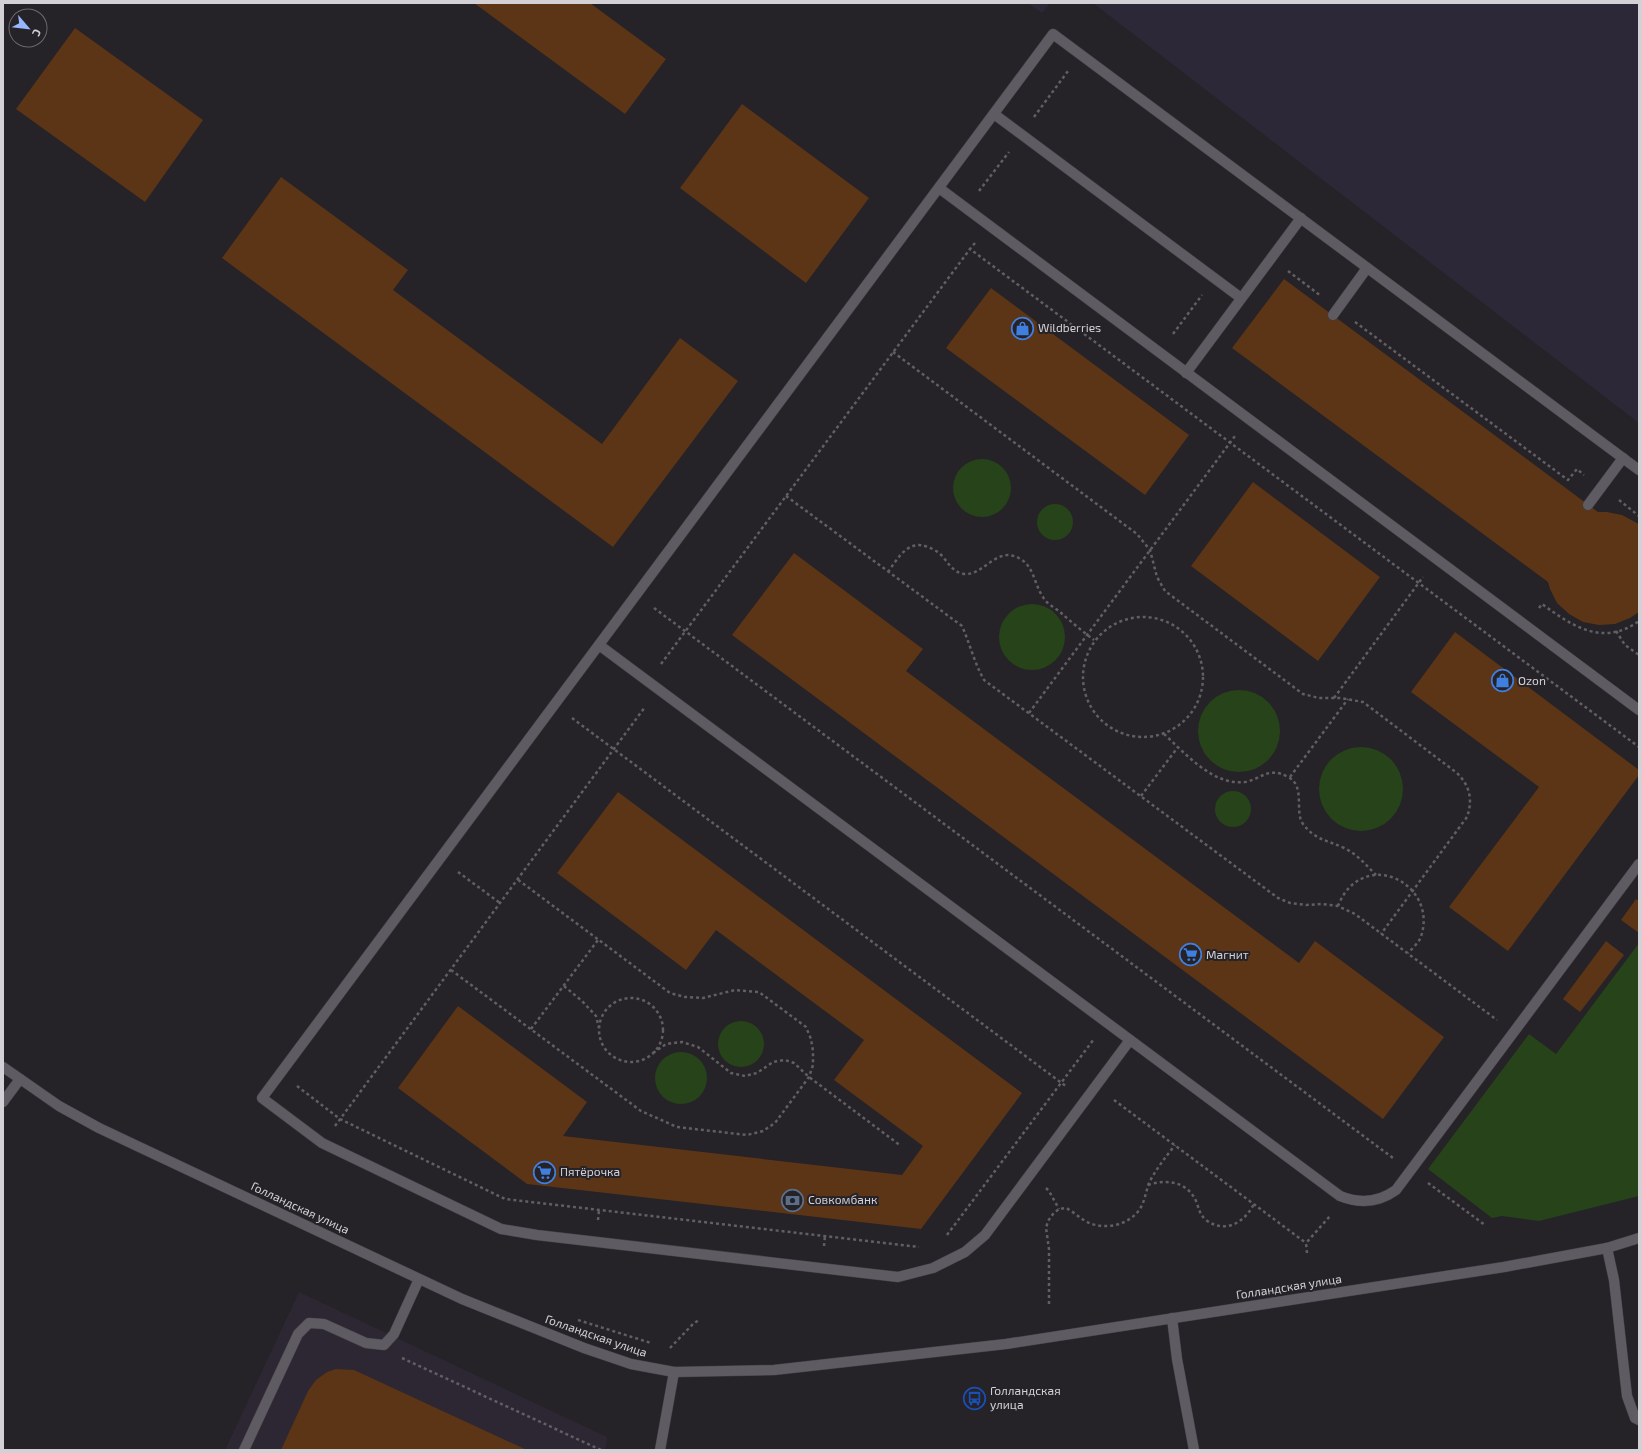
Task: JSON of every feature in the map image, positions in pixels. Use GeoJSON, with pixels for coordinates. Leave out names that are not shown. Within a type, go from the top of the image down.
{"type":"FeatureCollection","features":[{"type":"Feature","properties":{"kind":"street"},"geometry":{"type":"LineString","coordinates":[[1130,1040],[985,1235],[965,1252],[933,1268],[898,1277],[501,1230],[322,1143],[262,1098],[1053,34],[1639,470]]}},
{"type":"Feature","properties":{"kind":"street"},"geometry":{"type":"LineString","coordinates":[[994,114],[1241,298]]}},
{"type":"Feature","properties":{"kind":"street"},"geometry":{"type":"LineString","coordinates":[[939,188],[1639,710]]}},
{"type":"Feature","properties":{"kind":"street"},"geometry":{"type":"LineString","coordinates":[[1186,372],[1300,218]]}},
{"type":"Feature","properties":{"kind":"street"},"geometry":{"type":"LineString","coordinates":[[1335,312],[1367,268]]}},
{"type":"Feature","properties":{"kind":"street"},"geometry":{"type":"LineString","coordinates":[[1588,505],[1623,458]]}},
{"type":"Feature","properties":{"kind":"street"},"geometry":{"type":"LineString","coordinates":[[599,645],[1340,1196],[1353,1201],[1367,1202],[1387,1196],[1396,1190],[1639,864]]}},
{"type":"Feature","properties":{"kind":"street","name":"Голландская улица"},"geometry":{"type":"LineString","coordinates":[[3,1067],[59,1106],[100,1128],[462,1299],[584,1348],[631,1364],[674,1372],[774,1370],[1006,1344],[1504,1267],[1607,1248],[1639,1238]]}},
{"type":"Feature","properties":{"kind":"street"},"geometry":{"type":"LineString","coordinates":[[3,1102],[20,1079]]}},
{"type":"Feature","properties":{"kind":"street"},"geometry":{"type":"LineString","coordinates":[[1607,1248],[1614,1280],[1627,1396],[1635,1418],[1639,1420]]}},
{"type":"Feature","properties":{"kind":"street"},"geometry":{"type":"LineString","coordinates":[[244,1450],[298,1334],[309,1323],[324,1324],[366,1343],[384,1345],[394,1334],[419,1279]]}},
{"type":"Feature","properties":{"kind":"street"},"geometry":{"type":"LineString","coordinates":[[1172,1318],[1177,1359],[1194,1450]]}},
{"type":"Feature","properties":{"kind":"street"},"geometry":{"type":"LineString","coordinates":[[660,1450],[674,1372]]}},
{"type":"Feature","properties":{"kind":"path"},"geometry":{"type":"LineString","coordinates":[[649,682],[988,225]]}},
{"type":"Feature","properties":{"kind":"path"},"geometry":{"type":"LineString","coordinates":[[970,249],[1639,747]]}},
{"type":"Feature","properties":{"kind":"path"},"geometry":{"type":"LineString","coordinates":[[1270,259],[1335,312],[1568,480],[1577,469],[1639,516]]}},
{"type":"Feature","properties":{"kind":"path"},"geometry":{"type":"LineString","coordinates":[[1159,352],[1214,278]]}},
{"type":"Feature","properties":{"kind":"path"},"geometry":{"type":"LineString","coordinates":[[893,352],[1137,534],[1150,550],[1157,576],[1165,591],[1303,694],[1319,698],[1348,699],[1363,702],[1457,772],[1464,779],[1471,797],[1471,807],[1467,817],[1381,934]]}},
{"type":"Feature","properties":{"kind":"path"},"geometry":{"type":"LineString","coordinates":[[1029,713],[1248,419]]}},
{"type":"Feature","properties":{"kind":"path"},"geometry":{"type":"LineString","coordinates":[[786,496],[962,626],[971,646],[975,664],[984,680],[1278,898],[1298,904],[1338,906],[1355,914],[1514,1033]]}},
{"type":"Feature","properties":{"kind":"path"},"geometry":{"type":"LineString","coordinates":[[888,572],[904,550],[914,545],[934,549],[954,570],[964,574],[974,572],[1001,556],[1012,556],[1022,560],[1030,568],[1037,588],[1044,599],[1094,640]]}},
{"type":"Feature","properties":{"kind":"path"},"geometry":{"type":"LineString","coordinates":[[636,595],[1410,1171],[1485,1225]]}},
{"type":"Feature","properties":{"kind":"path"},"geometry":{"type":"LineString","coordinates":[[1334,698],[1408,597]]}},
{"type":"Feature","properties":{"kind":"path"},"geometry":{"type":"LineString","coordinates":[[1526,626],[1542,604],[1564,620],[1580,629],[1598,633],[1616,631],[1633,625],[1639,621]]}},
{"type":"Feature","properties":{"kind":"path"},"geometry":{"type":"LineString","coordinates":[[1132,617],[1154,617],[1175,625],[1192,641],[1201,661],[1203,683],[1197,705],[1184,723],[1164,734],[1142,738],[1120,734],[1101,722],[1088,704],[1082,683],[1084,660],[1094,640],[1111,625],[1132,617]]}},
{"type":"Feature","properties":{"kind":"path"},"geometry":{"type":"LineString","coordinates":[[1616,631],[1625,645],[1639,655]]}},
{"type":"Feature","properties":{"kind":"path"},"geometry":{"type":"LineString","coordinates":[[322,1143],[659,690]]}},
{"type":"Feature","properties":{"kind":"path"},"geometry":{"type":"LineString","coordinates":[[1290,777],[1348,699]]}},
{"type":"Feature","properties":{"kind":"path"},"geometry":{"type":"LineString","coordinates":[[554,705],[1085,1100]]}},
{"type":"Feature","properties":{"kind":"path"},"geometry":{"type":"LineString","coordinates":[[1164,734],[1199,765],[1215,775],[1230,781],[1246,782],[1264,774],[1278,772],[1290,777],[1298,790],[1302,822],[1310,833],[1325,842],[1344,848],[1358,856],[1376,875]]}},
{"type":"Feature","properties":{"kind":"path"},"geometry":{"type":"LineString","coordinates":[[1141,796],[1178,747]]}},
{"type":"Feature","properties":{"kind":"path"},"geometry":{"type":"LineString","coordinates":[[440,858],[500,903]]}},
{"type":"Feature","properties":{"kind":"path"},"geometry":{"type":"LineString","coordinates":[[1338,906],[1347,890],[1362,879],[1376,875],[1398,879],[1413,890],[1422,905],[1424,923],[1419,940],[1408,953]]}},
{"type":"Feature","properties":{"kind":"path"},"geometry":{"type":"LineString","coordinates":[[451,970],[641,1111],[677,1127],[747,1135],[763,1131],[775,1123],[809,1077],[813,1065],[813,1051],[811,1039],[806,1027],[759,992],[735,990],[703,998],[685,997],[670,993],[517,880]]}},
{"type":"Feature","properties":{"kind":"path"},"geometry":{"type":"LineString","coordinates":[[531,1029],[598,940]]}},
{"type":"Feature","properties":{"kind":"path"},"geometry":{"type":"LineString","coordinates":[[564,986],[582,1001],[596,1016],[601,1041],[608,1051],[618,1058],[630,1062],[642,1060],[666,1044],[682,1042],[698,1047],[731,1073],[745,1076],[757,1073],[773,1062],[785,1060],[794,1063],[809,1077],[901,1146]]}},
{"type":"Feature","properties":{"kind":"path"},"geometry":{"type":"LineString","coordinates":[[599,1028],[603,1016],[610,1006],[621,999],[633,998],[645,1001],[655,1008],[662,1019],[664,1031],[660,1043],[653,1053]]}},
{"type":"Feature","properties":{"kind":"path"},"geometry":{"type":"LineString","coordinates":[[946,1237],[1106,1022]]}},
{"type":"Feature","properties":{"kind":"path"},"geometry":{"type":"LineString","coordinates":[[280,1074],[340,1118],[505,1199],[922,1248]]}},
{"type":"Feature","properties":{"kind":"path"},"geometry":{"type":"LineString","coordinates":[[1096,1086],[1306,1243],[1307,1254]]}},
{"type":"Feature","properties":{"kind":"path"},"geometry":{"type":"LineString","coordinates":[[1049,1304],[1049,1248],[1046,1228],[1048,1221],[1053,1214],[1066,1208],[1084,1220],[1095,1225],[1107,1226],[1120,1224],[1132,1217],[1142,1207],[1148,1186],[1158,1167],[1175,1145]]}},
{"type":"Feature","properties":{"kind":"path"},"geometry":{"type":"LineString","coordinates":[[1148,1186],[1159,1182],[1170,1181],[1180,1184],[1196,1201],[1198,1212],[1206,1220],[1216,1225],[1226,1226],[1235,1224],[1244,1219],[1254,1204]]}},
{"type":"Feature","properties":{"kind":"path"},"geometry":{"type":"LineString","coordinates":[[1306,1243],[1347,1199]]}},
{"type":"Feature","properties":{"kind":"path"},"geometry":{"type":"LineString","coordinates":[[572,1318],[654,1345]]}},
{"type":"Feature","properties":{"kind":"path"},"geometry":{"type":"LineString","coordinates":[[669,1350],[693,1324],[700,1319]]}},
{"type":"Feature","properties":{"kind":"path"},"geometry":{"type":"LineString","coordinates":[[384,1345],[404,1360],[601,1450]]}},
{"type":"Feature","properties":{"kind":"shaded area"},"geometry":{"type":"Polygon","coordinates":[[[1028,3],[1050,3],[1042,13],[1028,3]]]}},
{"type":"Feature","properties":{"kind":"shaded area"},"geometry":{"type":"Polygon","coordinates":[[[1093,3],[1639,3],[1639,423],[1093,3]]]}},
{"type":"Feature","properties":{"kind":"shaded area"},"geometry":{"type":"Polygon","coordinates":[[[299,1292],[607,1437],[605,1450],[225,1450],[299,1292]]]}},
{"type":"Feature","properties":{"kind":"green space"},"geometry":{"type":"Polygon","coordinates":[[[976,459],[988,459],[998,463],[1007,472],[1011,482],[1011,494],[1003,509],[988,517],[976,517],[966,513],[957,504],[953,494],[953,482],[957,472],[966,463],[976,459]]]}},
{"type":"Feature","properties":{"kind":"green space"},"geometry":{"type":"Polygon","coordinates":[[[1059,504],[1068,509],[1072,515],[1072,529],[1068,535],[1059,540],[1051,540],[1042,535],[1038,529],[1037,518],[1042,509],[1048,505],[1059,504]]]}},
{"type":"Feature","properties":{"kind":"green space"},"geometry":{"type":"Polygon","coordinates":[[[1032,604],[1045,607],[1055,614],[1062,624],[1065,637],[1062,650],[1055,660],[1045,667],[1032,670],[1019,667],[1009,660],[1002,650],[999,637],[1002,624],[1009,614],[1019,607],[1032,604]]]}},
{"type":"Feature","properties":{"kind":"green space"},"geometry":{"type":"Polygon","coordinates":[[[1239,690],[1255,693],[1268,702],[1277,715],[1280,731],[1277,747],[1268,760],[1255,769],[1239,772],[1223,769],[1210,760],[1201,747],[1198,731],[1201,715],[1210,702],[1223,693],[1239,690]]]}},
{"type":"Feature","properties":{"kind":"green space"},"geometry":{"type":"Polygon","coordinates":[[[1361,747],[1377,750],[1391,759],[1400,773],[1403,789],[1400,805],[1391,819],[1377,828],[1361,831],[1345,828],[1331,819],[1322,805],[1319,789],[1322,773],[1331,759],[1345,750],[1361,747]]]}},
{"type":"Feature","properties":{"kind":"green space"},"geometry":{"type":"Polygon","coordinates":[[[1236,791],[1246,796],[1250,802],[1250,816],[1246,822],[1240,826],[1230,827],[1220,822],[1216,816],[1215,806],[1220,796],[1226,792],[1236,791]]]}},
{"type":"Feature","properties":{"kind":"green space"},"geometry":{"type":"Polygon","coordinates":[[[1639,943],[1639,1196],[1539,1221],[1502,1216],[1492,1218],[1428,1169],[1529,1034],[1556,1054],[1639,943]]]}},
{"type":"Feature","properties":{"kind":"green space"},"geometry":{"type":"Polygon","coordinates":[[[737,1021],[745,1021],[754,1025],[760,1031],[764,1044],[760,1057],[754,1063],[745,1067],[737,1067],[728,1063],[722,1057],[718,1048],[718,1040],[722,1031],[728,1025],[737,1021]]]}},
{"type":"Feature","properties":{"kind":"green space"},"geometry":{"type":"Polygon","coordinates":[[[676,1052],[686,1052],[696,1056],[703,1063],[707,1073],[707,1083],[703,1093],[696,1100],[686,1104],[676,1104],[666,1100],[659,1093],[655,1083],[655,1073],[659,1063],[666,1056],[676,1052]]]}},
{"type":"Feature","properties":{"kind":"building"},"geometry":{"type":"Polygon","coordinates":[[[474,3],[590,3],[666,59],[625,114],[474,3]]]}},
{"type":"Feature","properties":{"kind":"building"},"geometry":{"type":"Polygon","coordinates":[[[75,28],[203,120],[145,202],[16,109],[75,28]]]}},
{"type":"Feature","properties":{"kind":"building"},"geometry":{"type":"Polygon","coordinates":[[[742,104],[869,198],[806,283],[680,188],[742,104]]]}},
{"type":"Feature","properties":{"kind":"building"},"geometry":{"type":"Polygon","coordinates":[[[281,177],[408,270],[393,290],[602,444],[680,338],[738,381],[613,547],[222,258],[281,177]]]}},
{"type":"Feature","properties":{"kind":"building"},"geometry":{"type":"Polygon","coordinates":[[[1284,279],[1598,512],[1622,515],[1637,523],[1639,525],[1639,612],[1630,618],[1615,624],[1599,625],[1583,622],[1569,614],[1557,603],[1548,582],[1232,348],[1284,279]]]}},
{"type":"Feature","properties":{"kind":"building"},"geometry":{"type":"Polygon","coordinates":[[[991,288],[1189,435],[1145,495],[946,348],[991,288]]]}},
{"type":"Feature","properties":{"kind":"building"},"geometry":{"type":"Polygon","coordinates":[[[1253,482],[1380,577],[1318,661],[1191,566],[1253,482]]]}},
{"type":"Feature","properties":{"kind":"building"},"geometry":{"type":"Polygon","coordinates":[[[794,553],[923,649],[906,671],[1004,744],[1299,963],[1315,941],[1444,1037],[1383,1119],[732,635],[794,553]]]}},
{"type":"Feature","properties":{"kind":"building"},"geometry":{"type":"Polygon","coordinates":[[[1455,632],[1639,770],[1639,775],[1508,951],[1449,907],[1539,787],[1411,692],[1455,632]]]}},
{"type":"Feature","properties":{"kind":"building"},"geometry":{"type":"Polygon","coordinates":[[[618,792],[1022,1093],[921,1229],[527,1184],[398,1088],[458,1006],[587,1102],[563,1136],[902,1175],[923,1146],[834,1080],[864,1040],[716,930],[686,970],[557,873],[618,792]]]}},
{"type":"Feature","properties":{"kind":"building"},"geometry":{"type":"Polygon","coordinates":[[[1636,899],[1639,901],[1639,933],[1621,920],[1636,899]]]}},
{"type":"Feature","properties":{"kind":"building"},"geometry":{"type":"Polygon","coordinates":[[[1606,941],[1624,955],[1580,1012],[1563,999],[1606,941]]]}},
{"type":"Feature","properties":{"kind":"building"},"geometry":{"type":"Polygon","coordinates":[[[336,1369],[354,1370],[527,1450],[281,1450],[308,1391],[316,1380],[327,1372],[336,1369]]]}},
{"type":"Feature","properties":{"kind":"place","name":"Wildberries"},"geometry":{"type":"Point","coordinates":[1023,328]}},
{"type":"Feature","properties":{"kind":"place","name":"Ozon"},"geometry":{"type":"Point","coordinates":[1502,681]}},
{"type":"Feature","properties":{"kind":"place","name":"Магнит"},"geometry":{"type":"Point","coordinates":[1191,955]}},
{"type":"Feature","properties":{"kind":"place","name":"Пятёрочка"},"geometry":{"type":"Point","coordinates":[544,1172]}},
{"type":"Feature","properties":{"kind":"place","name":"Совкомбанк"},"geometry":{"type":"Point","coordinates":[793,1200]}},
{"type":"Feature","properties":{"kind":"place","name":"Голландская улица"},"geometry":{"type":"Point","coordinates":[975,1398]}}]}
